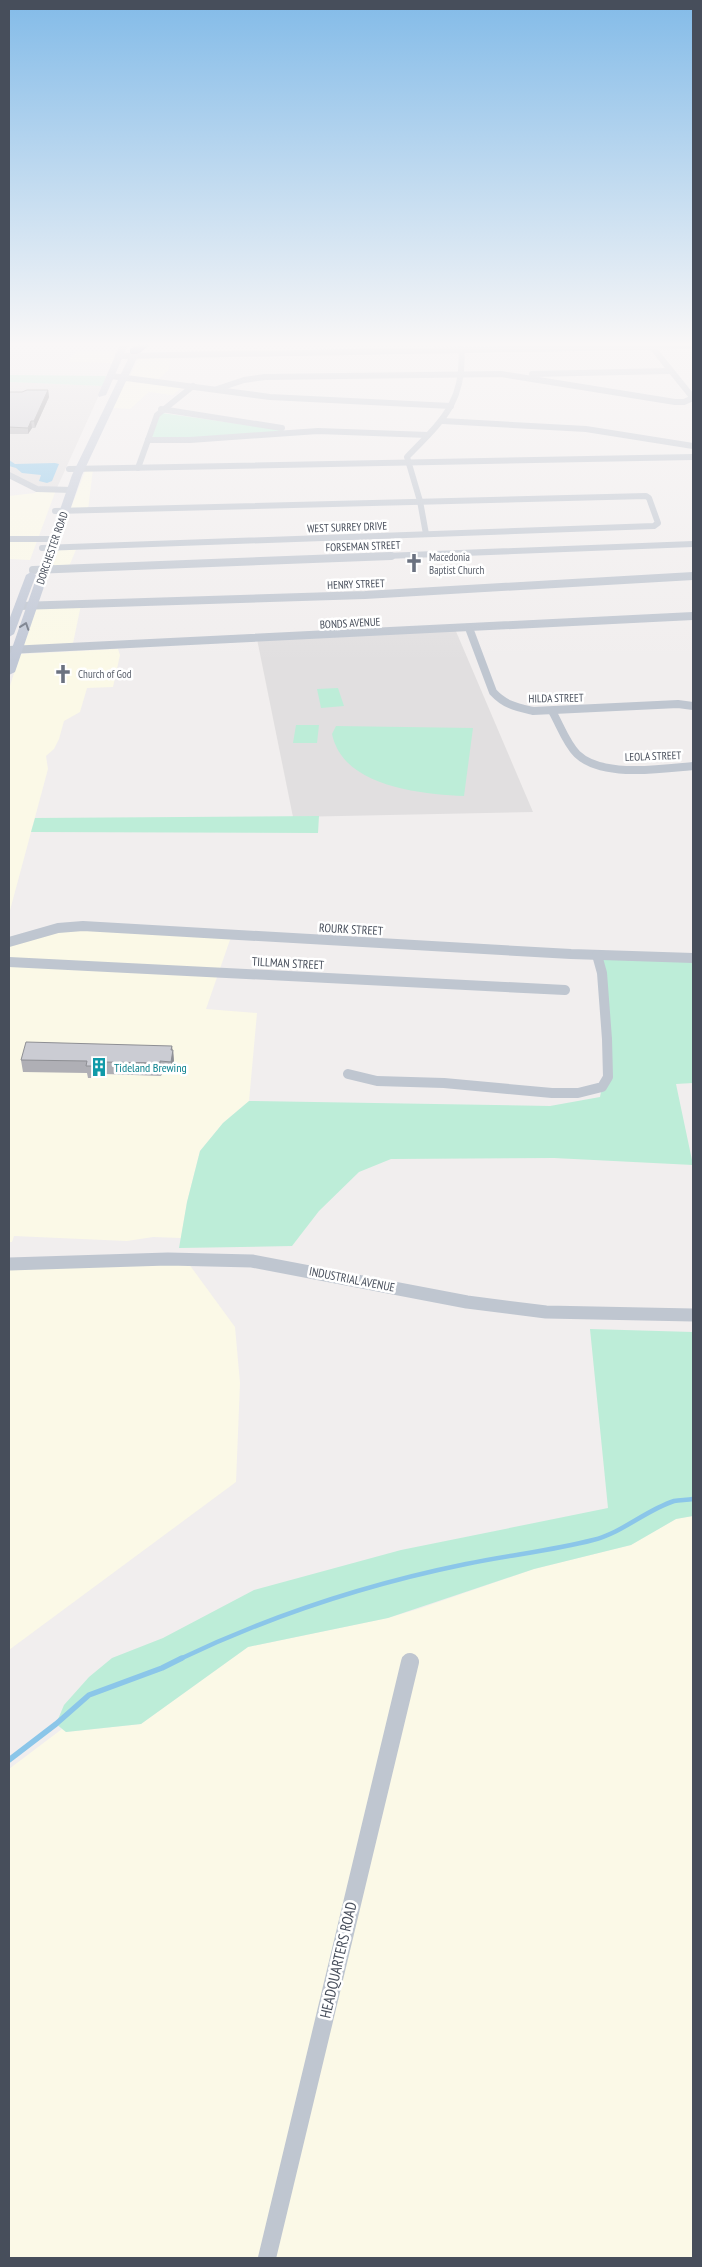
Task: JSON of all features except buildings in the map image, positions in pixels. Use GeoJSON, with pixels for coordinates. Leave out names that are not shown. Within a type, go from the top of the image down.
{"type":"FeatureCollection","features":[{"type":"Feature","properties":{"kind":"main road","name":"DORCHESTER ROAD"},"geometry":{"type":"LineString","coordinates":[[67,490],[88,451]]}},
{"type":"Feature","properties":{"kind":"main road","name":"DORCHESTER ROAD"},"geometry":{"type":"LineString","coordinates":[[9,672],[12,650],[31,606],[39,570],[67,490],[71,464]]}},
{"type":"Feature","properties":{"kind":"main road","name":"DORCHESTER ROAD"},"geometry":{"type":"LineString","coordinates":[[9,634],[19,606],[39,570]]}},
{"type":"Feature","properties":{"kind":"street"},"geometry":{"type":"LineString","coordinates":[[138,468],[144,451]]}},
{"type":"Feature","properties":{"kind":"street"},"geometry":{"type":"LineString","coordinates":[[413,451],[407,457],[420,501],[426,534]]}},
{"type":"Feature","properties":{"kind":"street"},"geometry":{"type":"LineString","coordinates":[[71,464],[80,469],[693,458]]}},
{"type":"Feature","properties":{"kind":"street"},"geometry":{"type":"LineString","coordinates":[[9,475],[37,489],[67,490]]}},
{"type":"Feature","properties":{"kind":"street","name":"WEST SURREY DRIVE"},"geometry":{"type":"LineString","coordinates":[[9,539],[48,544],[426,534],[654,526],[658,523],[649,498],[646,496],[420,501]]}},
{"type":"Feature","properties":{"kind":"street"},"geometry":{"type":"LineString","coordinates":[[60,511],[420,501]]}},
{"type":"Feature","properties":{"kind":"street","name":"FORSEMAN STREET"},"geometry":{"type":"LineString","coordinates":[[39,570],[693,544]]}},
{"type":"Feature","properties":{"kind":"street","name":"HENRY STREET"},"geometry":{"type":"LineString","coordinates":[[19,606],[365,595],[693,576]]}},
{"type":"Feature","properties":{"kind":"street","name":"BONDS AVENUE"},"geometry":{"type":"LineString","coordinates":[[12,650],[693,616]]}},
{"type":"Feature","properties":{"kind":"street","name":"HILDA STREET"},"geometry":{"type":"LineString","coordinates":[[469,628],[493,692],[500,700],[520,709],[552,711],[678,704],[693,706]]}},
{"type":"Feature","properties":{"kind":"street","name":"LEOLA STREET"},"geometry":{"type":"LineString","coordinates":[[552,711],[577,755],[586,761],[627,770],[693,766]]}},
{"type":"Feature","properties":{"kind":"street","name":"ROURK STREET"},"geometry":{"type":"LineString","coordinates":[[9,942],[58,928],[83,926],[597,955],[693,958]]}},
{"type":"Feature","properties":{"kind":"street"},"geometry":{"type":"LineString","coordinates":[[348,1074],[378,1081],[444,1083],[552,1094],[578,1093],[602,1087],[608,1077],[607,1039],[602,973],[597,955]]}},
{"type":"Feature","properties":{"kind":"street","name":"TILLMAN STREET"},"geometry":{"type":"LineString","coordinates":[[9,962],[565,990]]}},
{"type":"Feature","properties":{"kind":"street","name":"INDUSTRIAL AVENUE"},"geometry":{"type":"LineString","coordinates":[[9,1264],[168,1259],[252,1261],[467,1302],[546,1312],[693,1315]]}},
{"type":"Feature","properties":{"kind":"street","name":"HEADQUARTERS ROAD"},"geometry":{"type":"LineString","coordinates":[[267,2258],[410,1662]]}},
{"type":"Feature","properties":{"kind":"shaded area"},"geometry":{"type":"Polygon","coordinates":[[[9,451],[74,451],[56,490],[46,490],[9,473],[9,451]]]}},
{"type":"Feature","properties":{"kind":"shaded area"},"geometry":{"type":"Polygon","coordinates":[[[86,469],[93,469],[88,510],[70,510],[86,469]]]}},
{"type":"Feature","properties":{"kind":"shaded area"},"geometry":{"type":"Polygon","coordinates":[[[37,489],[56,490],[30,560],[9,559],[9,496],[35,493],[37,489]]]}},
{"type":"Feature","properties":{"kind":"shaded area"},"geometry":{"type":"Polygon","coordinates":[[[77,547],[68,569],[50,569],[57,548],[77,547]]]}},
{"type":"Feature","properties":{"kind":"shaded area"},"geometry":{"type":"Polygon","coordinates":[[[81,605],[72,648],[22,648],[37,606],[81,605]]]}},
{"type":"Feature","properties":{"kind":"shaded area"},"geometry":{"type":"Polygon","coordinates":[[[455,629],[533,812],[293,817],[257,639],[455,629]]]}},
{"type":"Feature","properties":{"kind":"shaded area"},"geometry":{"type":"Polygon","coordinates":[[[118,649],[120,655],[113,687],[87,688],[80,712],[64,721],[54,749],[46,756],[48,769],[9,914],[9,689],[20,654],[118,649]]]}},
{"type":"Feature","properties":{"kind":"shaded area"},"geometry":{"type":"Polygon","coordinates":[[[58,928],[232,934],[206,1009],[257,1013],[249,1101],[223,1123],[200,1151],[187,1202],[181,1238],[153,1237],[127,1241],[14,1236],[12,1242],[9,1242],[9,942],[58,928]]]}},
{"type":"Feature","properties":{"kind":"shaded area"},"geometry":{"type":"Polygon","coordinates":[[[186,1260],[235,1327],[240,1383],[236,1482],[9,1650],[9,1264],[186,1260]]]}},
{"type":"Feature","properties":{"kind":"shaded area"},"geometry":{"type":"Polygon","coordinates":[[[693,1516],[693,2258],[9,2258],[9,1769],[62,1729],[66,1732],[141,1724],[248,1647],[388,1618],[534,1569],[631,1545],[676,1519],[693,1516]]]}},
{"type":"Feature","properties":{"kind":"green space"},"geometry":{"type":"Polygon","coordinates":[[[338,688],[344,706],[321,708],[317,689],[338,688]]]}},
{"type":"Feature","properties":{"kind":"green space"},"geometry":{"type":"Polygon","coordinates":[[[296,725],[319,725],[317,743],[293,743],[296,725]]]}},
{"type":"Feature","properties":{"kind":"green space"},"geometry":{"type":"Polygon","coordinates":[[[336,726],[473,728],[464,796],[426,793],[406,789],[386,784],[367,776],[351,766],[339,752],[332,734],[336,726]]]}},
{"type":"Feature","properties":{"kind":"green space"},"geometry":{"type":"Polygon","coordinates":[[[319,816],[318,833],[31,832],[35,818],[319,816]]]}},
{"type":"Feature","properties":{"kind":"green space"},"geometry":{"type":"Polygon","coordinates":[[[597,955],[693,958],[693,1083],[676,1084],[693,1165],[554,1158],[391,1159],[359,1172],[319,1211],[292,1246],[179,1248],[187,1202],[200,1151],[223,1123],[249,1101],[550,1106],[600,1097],[602,1087],[608,1077],[597,955]]]}},
{"type":"Feature","properties":{"kind":"green space"},"geometry":{"type":"Polygon","coordinates":[[[590,1329],[693,1332],[693,1516],[676,1519],[631,1545],[534,1569],[388,1618],[248,1647],[141,1724],[66,1732],[56,1724],[64,1705],[89,1677],[112,1658],[163,1638],[254,1590],[401,1550],[608,1508],[590,1329]]]}},
{"type":"Feature","properties":{"kind":"water"},"geometry":{"type":"Polygon","coordinates":[[[9,460],[15,464],[59,464],[52,481],[47,483],[39,481],[41,475],[22,473],[16,468],[9,466],[9,460]]]}},
{"type":"Feature","properties":{"kind":"waterway"},"geometry":{"type":"LineString","coordinates":[[180,1659],[214,1643],[320,1603],[429,1572],[604,1537],[664,1505],[674,1501],[693,1499]]}},
{"type":"Feature","properties":{"kind":"waterway"},"geometry":{"type":"LineString","coordinates":[[9,1760],[56,1724],[89,1695],[162,1668],[180,1659]]}},
{"type":"Feature","properties":{"kind":"place","name":"Macedonia Baptist Church"},"geometry":{"type":"Point","coordinates":[414,563]}},
{"type":"Feature","properties":{"kind":"place","name":"Church of God"},"geometry":{"type":"Point","coordinates":[63,674]}},
{"type":"Feature","properties":{"kind":"place","name":"Tideland Brewing"},"geometry":{"type":"Point","coordinates":[99,1067]}}]}
